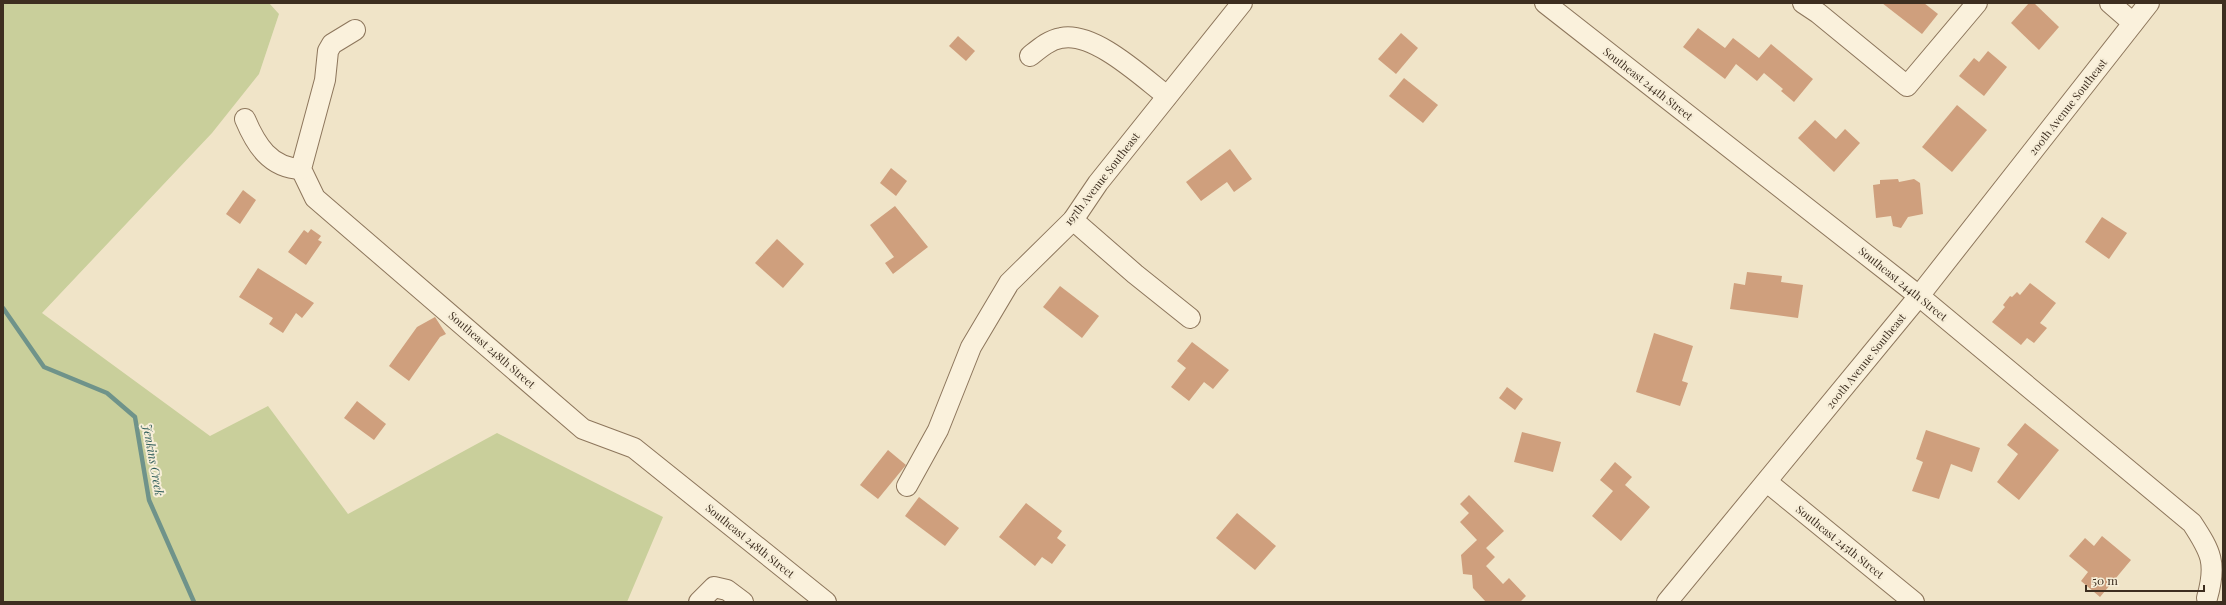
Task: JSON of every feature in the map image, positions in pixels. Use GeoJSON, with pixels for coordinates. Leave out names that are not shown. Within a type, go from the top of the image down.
{"type":"FeatureCollection","features":[{"type":"Feature","properties":{"kind":"street","name":"197th Avenue Southeast"},"geometry":{"type":"LineString","coordinates":[[907,486],[938,430],[971,347],[997,301],[1017,274],[1073,220],[1098,183],[1242,3]]}},
{"type":"Feature","properties":{"kind":"street","name":"Southeast 244th Street"},"geometry":{"type":"LineString","coordinates":[[1545,3],[1919,296],[2192,523],[2204,542],[2213,564],[2212,579],[2207,598]]}},
{"type":"Feature","properties":{"kind":"street"},"geometry":{"type":"LineString","coordinates":[[1803,3],[1818,12],[1907,86],[1977,3]]}},
{"type":"Feature","properties":{"kind":"street"},"geometry":{"type":"LineString","coordinates":[[2110,3],[2133,23]]}},
{"type":"Feature","properties":{"kind":"street","name":"200th Avenue Southeast"},"geometry":{"type":"LineString","coordinates":[[1667,602],[1919,296],[2149,3]]}},
{"type":"Feature","properties":{"kind":"street"},"geometry":{"type":"LineString","coordinates":[[245,119],[252,135],[276,163],[287,168],[301,169],[325,80],[328,51],[332,44],[354,30]]}},
{"type":"Feature","properties":{"kind":"street"},"geometry":{"type":"LineString","coordinates":[[1030,56],[1050,41],[1063,37],[1089,41],[1117,58],[1167,96]]}},
{"type":"Feature","properties":{"kind":"street","name":"Southeast 248th Street"},"geometry":{"type":"LineString","coordinates":[[301,169],[315,198],[583,429],[634,448],[826,602]]}},
{"type":"Feature","properties":{"kind":"street"},"geometry":{"type":"LineString","coordinates":[[1073,220],[1134,274],[1190,318]]}},
{"type":"Feature","properties":{"kind":"street","name":"Southeast 245th Street"},"geometry":{"type":"LineString","coordinates":[[1767,482],[1914,602]]}},
{"type":"Feature","properties":{"kind":"street"},"geometry":{"type":"LineString","coordinates":[[699,602],[714,587],[727,590],[743,602]]}},
{"type":"Feature","properties":{"kind":"green space"},"geometry":{"type":"Polygon","coordinates":[[[3,3],[269,3],[279,14],[259,74],[212,133],[42,313],[210,436],[268,406],[348,514],[497,433],[663,517],[627,602],[3,602],[3,3]]]}},
{"type":"Feature","properties":{"kind":"building"},"geometry":{"type":"Polygon","coordinates":[[[1882,3],[1924,3],[1938,14],[1922,34],[1882,3]]]}},
{"type":"Feature","properties":{"kind":"building"},"geometry":{"type":"Polygon","coordinates":[[[2029,3],[2034,3],[2059,27],[2039,50],[2011,23],[2029,3]]]}},
{"type":"Feature","properties":{"kind":"building"},"geometry":{"type":"Polygon","coordinates":[[[1698,28],[1725,48],[1733,38],[1759,58],[1771,44],[1813,79],[1794,102],[1781,91],[1783,89],[1764,73],[1757,81],[1736,64],[1725,79],[1683,47],[1698,28]]]}},
{"type":"Feature","properties":{"kind":"building"},"geometry":{"type":"Polygon","coordinates":[[[1401,33],[1418,48],[1396,74],[1378,59],[1401,33]]]}},
{"type":"Feature","properties":{"kind":"building"},"geometry":{"type":"Polygon","coordinates":[[[958,36],[975,51],[966,61],[949,46],[958,36]]]}},
{"type":"Feature","properties":{"kind":"building"},"geometry":{"type":"Polygon","coordinates":[[[1988,51],[2007,67],[1984,96],[1959,76],[1974,58],[1979,62],[1988,51]]]}},
{"type":"Feature","properties":{"kind":"building"},"geometry":{"type":"Polygon","coordinates":[[[1404,78],[1438,105],[1423,123],[1389,96],[1404,78]]]}},
{"type":"Feature","properties":{"kind":"building"},"geometry":{"type":"Polygon","coordinates":[[[1957,105],[1987,130],[1952,172],[1922,147],[1957,105]]]}},
{"type":"Feature","properties":{"kind":"building"},"geometry":{"type":"Polygon","coordinates":[[[1815,120],[1836,139],[1845,129],[1860,143],[1834,172],[1798,138],[1815,120]]]}},
{"type":"Feature","properties":{"kind":"building"},"geometry":{"type":"Polygon","coordinates":[[[1230,149],[1252,179],[1234,192],[1227,182],[1201,201],[1186,182],[1230,149]]]}},
{"type":"Feature","properties":{"kind":"building"},"geometry":{"type":"Polygon","coordinates":[[[891,168],[907,181],[896,196],[880,183],[891,168]]]}},
{"type":"Feature","properties":{"kind":"building"},"geometry":{"type":"Polygon","coordinates":[[[1898,179],[1899,182],[1914,179],[1920,183],[1923,214],[1908,217],[1901,228],[1893,226],[1891,216],[1876,218],[1873,185],[1880,184],[1880,180],[1898,179]]]}},
{"type":"Feature","properties":{"kind":"building"},"geometry":{"type":"Polygon","coordinates":[[[243,190],[256,200],[240,224],[226,214],[243,190]]]}},
{"type":"Feature","properties":{"kind":"building"},"geometry":{"type":"Polygon","coordinates":[[[895,206],[928,247],[893,274],[885,263],[894,257],[870,225],[895,206]]]}},
{"type":"Feature","properties":{"kind":"building"},"geometry":{"type":"Polygon","coordinates":[[[2102,217],[2127,233],[2109,259],[2085,242],[2102,217]]]}},
{"type":"Feature","properties":{"kind":"building"},"geometry":{"type":"Polygon","coordinates":[[[311,229],[321,236],[318,240],[322,242],[306,265],[288,252],[304,230],[308,233],[311,229]]]}},
{"type":"Feature","properties":{"kind":"building"},"geometry":{"type":"Polygon","coordinates":[[[777,239],[804,264],[783,288],[755,263],[777,239]]]}},
{"type":"Feature","properties":{"kind":"building"},"geometry":{"type":"Polygon","coordinates":[[[258,268],[314,303],[302,318],[296,313],[283,333],[269,324],[273,318],[239,297],[258,268]]]}},
{"type":"Feature","properties":{"kind":"building"},"geometry":{"type":"Polygon","coordinates":[[[1747,272],[1782,276],[1781,282],[1803,285],[1798,318],[1730,309],[1734,283],[1745,285],[1747,272]]]}},
{"type":"Feature","properties":{"kind":"building"},"geometry":{"type":"Polygon","coordinates":[[[2030,283],[2056,303],[2040,323],[2047,328],[2034,343],[2027,338],[2021,345],[1992,322],[2005,307],[2003,305],[2010,296],[2012,297],[2017,292],[2020,295],[2030,283]]]}},
{"type":"Feature","properties":{"kind":"building"},"geometry":{"type":"Polygon","coordinates":[[[1060,286],[1099,316],[1082,338],[1043,307],[1060,286]]]}},
{"type":"Feature","properties":{"kind":"building"},"geometry":{"type":"Polygon","coordinates":[[[435,317],[446,334],[440,337],[409,381],[389,366],[417,327],[435,317]]]}},
{"type":"Feature","properties":{"kind":"building"},"geometry":{"type":"Polygon","coordinates":[[[1654,333],[1693,346],[1682,381],[1688,383],[1680,406],[1636,392],[1654,333]]]}},
{"type":"Feature","properties":{"kind":"building"},"geometry":{"type":"Polygon","coordinates":[[[1192,342],[1229,370],[1213,389],[1204,382],[1189,401],[1171,387],[1186,368],[1177,361],[1192,342]]]}},
{"type":"Feature","properties":{"kind":"building"},"geometry":{"type":"Polygon","coordinates":[[[1507,387],[1523,399],[1515,410],[1499,398],[1507,387]]]}},
{"type":"Feature","properties":{"kind":"building"},"geometry":{"type":"Polygon","coordinates":[[[357,401],[386,424],[374,440],[344,418],[357,401]]]}},
{"type":"Feature","properties":{"kind":"building"},"geometry":{"type":"Polygon","coordinates":[[[2025,423],[2059,450],[2019,500],[1997,482],[2018,454],[2007,445],[2025,423]]]}},
{"type":"Feature","properties":{"kind":"building"},"geometry":{"type":"Polygon","coordinates":[[[1926,430],[1980,448],[1972,472],[1951,464],[1939,499],[1912,491],[1923,462],[1916,459],[1926,430]]]}},
{"type":"Feature","properties":{"kind":"building"},"geometry":{"type":"Polygon","coordinates":[[[1522,432],[1561,442],[1553,472],[1514,462],[1522,432]]]}},
{"type":"Feature","properties":{"kind":"building"},"geometry":{"type":"Polygon","coordinates":[[[888,450],[906,465],[878,499],[860,485],[888,450]]]}},
{"type":"Feature","properties":{"kind":"building"},"geometry":{"type":"Polygon","coordinates":[[[1615,462],[1632,477],[1625,485],[1650,507],[1621,541],[1592,516],[1613,491],[1600,480],[1615,462]]]}},
{"type":"Feature","properties":{"kind":"building"},"geometry":{"type":"Polygon","coordinates":[[[1469,495],[1504,531],[1486,548],[1495,557],[1486,566],[1503,584],[1509,578],[1526,596],[1520,602],[1486,602],[1473,588],[1472,575],[1463,574],[1461,555],[1477,540],[1460,522],[1469,513],[1460,504],[1469,495]]]}},
{"type":"Feature","properties":{"kind":"building"},"geometry":{"type":"Polygon","coordinates":[[[919,497],[959,528],[945,546],[905,516],[919,497]]]}},
{"type":"Feature","properties":{"kind":"building"},"geometry":{"type":"Polygon","coordinates":[[[1026,503],[1062,531],[1057,538],[1066,545],[1052,564],[1042,557],[1035,566],[999,537],[1026,503]]]}},
{"type":"Feature","properties":{"kind":"building"},"geometry":{"type":"Polygon","coordinates":[[[1237,513],[1276,546],[1255,570],[1216,538],[1237,513]]]}},
{"type":"Feature","properties":{"kind":"building"},"geometry":{"type":"Polygon","coordinates":[[[2102,536],[2131,560],[2100,597],[2081,581],[2088,572],[2069,556],[2085,538],[2094,546],[2102,536]]]}},
{"type":"Feature","properties":{"kind":"waterway","name":"Jenkins Creek"},"geometry":{"type":"LineString","coordinates":[[3,308],[44,367],[107,393],[135,417],[149,500],[194,602]]}}]}
